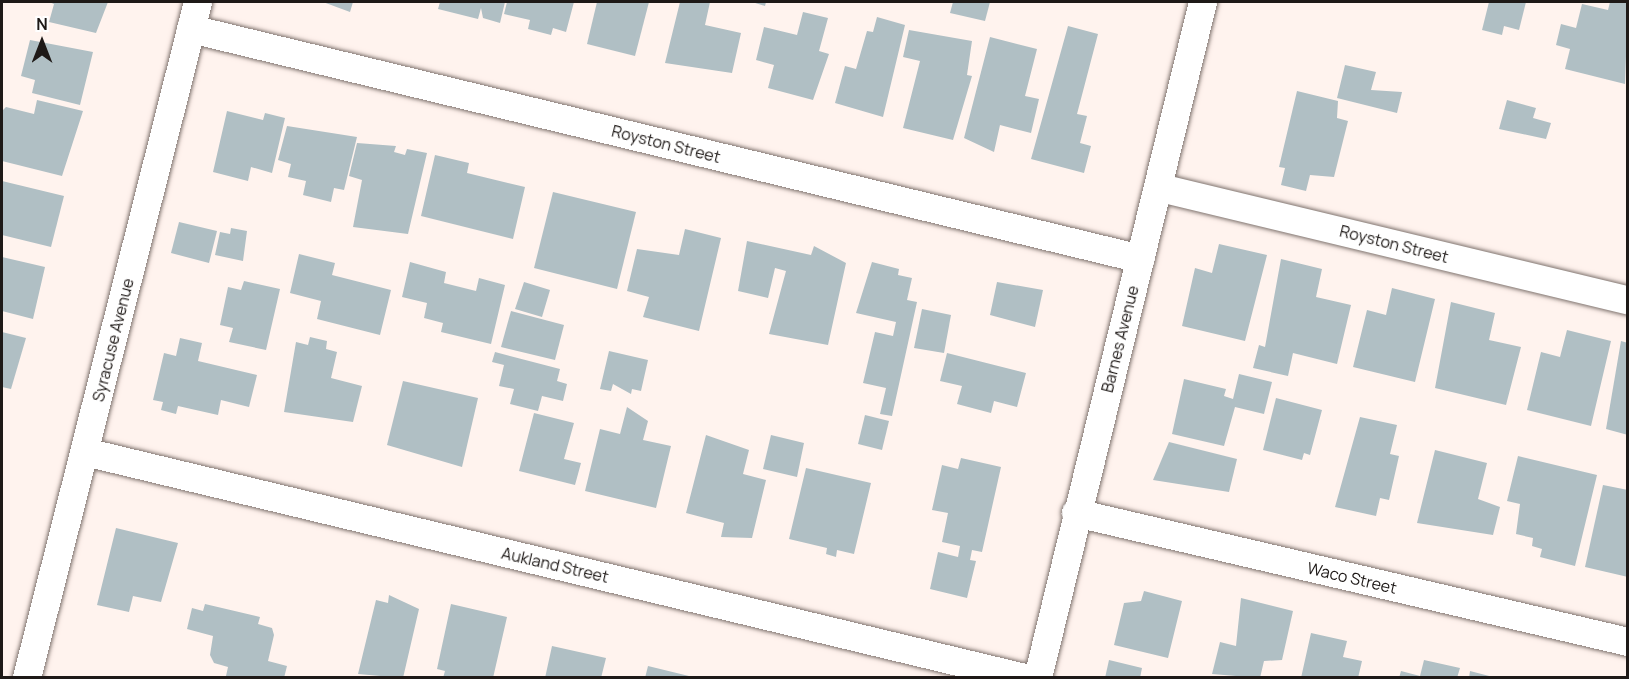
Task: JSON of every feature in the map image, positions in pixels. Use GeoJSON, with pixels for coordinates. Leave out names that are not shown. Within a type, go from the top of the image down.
{"type":"FeatureCollection","features":[{"type":"Feature","properties":{"kind":"street","name":"Syracuse Avenue"},"geometry":{"type":"LineString","coordinates":[[27,678],[198,2]]}},
{"type":"Feature","properties":{"kind":"street","name":"Barnes Avenue"},"geometry":{"type":"LineString","coordinates":[[1038,678],[1076,513],[1160,188],[1203,2]]}},
{"type":"Feature","properties":{"kind":"street","name":"Royston Street"},"geometry":{"type":"LineString","coordinates":[[191,29],[1141,259]]}},
{"type":"Feature","properties":{"kind":"street","name":"Royston Street"},"geometry":{"type":"LineString","coordinates":[[1160,188],[1628,300]]}},
{"type":"Feature","properties":{"kind":"street","name":"Aukland Street"},"geometry":{"type":"LineString","coordinates":[[85,452],[1025,678]]}},
{"type":"Feature","properties":{"kind":"street","name":"Waco Street"},"geometry":{"type":"LineString","coordinates":[[1076,513],[1628,642]]}},
{"type":"Feature","properties":{"kind":"building"},"geometry":{"type":"Polygon","coordinates":[[[49,2],[108,2],[96,33],[49,22],[54,4],[49,2]]]}},
{"type":"Feature","properties":{"kind":"building"},"geometry":{"type":"Polygon","coordinates":[[[323,2],[353,2],[350,12],[323,2]]]}},
{"type":"Feature","properties":{"kind":"building"},"geometry":{"type":"Polygon","coordinates":[[[440,2],[505,2],[500,23],[483,18],[481,8],[478,19],[438,9],[440,2]]]}},
{"type":"Feature","properties":{"kind":"building"},"geometry":{"type":"Polygon","coordinates":[[[507,2],[574,2],[566,32],[553,28],[551,35],[528,29],[530,20],[504,14],[507,2]]]}},
{"type":"Feature","properties":{"kind":"building"},"geometry":{"type":"Polygon","coordinates":[[[597,2],[649,2],[635,56],[587,44],[597,2]]]}},
{"type":"Feature","properties":{"kind":"building"},"geometry":{"type":"Polygon","coordinates":[[[680,2],[710,2],[705,25],[741,33],[732,73],[665,63],[680,2]]]}},
{"type":"Feature","properties":{"kind":"building"},"geometry":{"type":"Polygon","coordinates":[[[752,2],[766,2],[765,6],[752,2]]]}},
{"type":"Feature","properties":{"kind":"building"},"geometry":{"type":"Polygon","coordinates":[[[953,2],[990,2],[985,21],[950,13],[953,2]]]}},
{"type":"Feature","properties":{"kind":"building"},"geometry":{"type":"Polygon","coordinates":[[[1489,2],[1526,2],[1519,30],[1504,26],[1502,35],[1482,30],[1489,2]]]}},
{"type":"Feature","properties":{"kind":"building"},"geometry":{"type":"Polygon","coordinates":[[[1610,2],[1628,2],[1625,84],[1565,69],[1570,49],[1556,45],[1561,24],[1576,28],[1582,4],[1608,10],[1610,2]]]}},
{"type":"Feature","properties":{"kind":"building"},"geometry":{"type":"Polygon","coordinates":[[[803,12],[828,18],[819,51],[829,54],[813,100],[768,88],[774,65],[756,60],[764,27],[797,35],[803,12]]]}},
{"type":"Feature","properties":{"kind":"building"},"geometry":{"type":"Polygon","coordinates":[[[877,17],[905,25],[883,117],[835,103],[845,66],[856,69],[867,31],[873,32],[877,17]]]}},
{"type":"Feature","properties":{"kind":"building"},"geometry":{"type":"Polygon","coordinates":[[[1068,26],[1098,34],[1077,114],[1087,116],[1080,143],[1091,146],[1084,173],[1031,159],[1068,26]]]}},
{"type":"Feature","properties":{"kind":"building"},"geometry":{"type":"Polygon","coordinates":[[[909,30],[972,41],[967,75],[972,76],[953,140],[903,128],[920,61],[903,57],[909,30]]]}},
{"type":"Feature","properties":{"kind":"building"},"geometry":{"type":"Polygon","coordinates":[[[990,37],[1037,49],[1025,96],[1039,99],[1031,133],[1000,125],[994,152],[964,138],[990,37]]]}},
{"type":"Feature","properties":{"kind":"building"},"geometry":{"type":"Polygon","coordinates":[[[30,40],[93,52],[80,105],[32,93],[35,80],[21,76],[30,40]]]}},
{"type":"Feature","properties":{"kind":"building"},"geometry":{"type":"Polygon","coordinates":[[[1345,65],[1376,72],[1371,90],[1402,92],[1397,113],[1337,98],[1345,65]]]}},
{"type":"Feature","properties":{"kind":"building"},"geometry":{"type":"Polygon","coordinates":[[[1297,91],[1338,101],[1337,118],[1348,121],[1334,177],[1310,175],[1306,191],[1281,185],[1285,168],[1279,167],[1297,91]]]}},
{"type":"Feature","properties":{"kind":"building"},"geometry":{"type":"Polygon","coordinates":[[[37,100],[83,111],[62,176],[2,161],[2,111],[6,107],[34,114],[37,100]]]}},
{"type":"Feature","properties":{"kind":"building"},"geometry":{"type":"Polygon","coordinates":[[[1507,100],[1536,108],[1533,118],[1551,123],[1546,139],[1499,129],[1507,100]]]}},
{"type":"Feature","properties":{"kind":"building"},"geometry":{"type":"Polygon","coordinates":[[[227,111],[263,120],[265,113],[285,118],[272,173],[251,167],[248,181],[213,172],[227,111]]]}},
{"type":"Feature","properties":{"kind":"building"},"geometry":{"type":"Polygon","coordinates":[[[287,126],[357,137],[344,190],[334,188],[331,202],[303,195],[306,181],[288,177],[291,164],[278,160],[287,126]]]}},
{"type":"Feature","properties":{"kind":"building"},"geometry":{"type":"Polygon","coordinates":[[[357,143],[396,146],[394,152],[405,155],[407,149],[427,153],[408,234],[353,227],[362,180],[349,176],[357,143]]]}},
{"type":"Feature","properties":{"kind":"building"},"geometry":{"type":"Polygon","coordinates":[[[435,155],[469,163],[467,173],[525,187],[513,239],[421,216],[435,155]]]}},
{"type":"Feature","properties":{"kind":"building"},"geometry":{"type":"Polygon","coordinates":[[[2,181],[64,196],[51,247],[2,235],[2,181]]]}},
{"type":"Feature","properties":{"kind":"building"},"geometry":{"type":"Polygon","coordinates":[[[553,192],[636,212],[617,289],[534,268],[553,192]]]}},
{"type":"Feature","properties":{"kind":"building"},"geometry":{"type":"Polygon","coordinates":[[[179,222],[217,231],[209,263],[171,253],[179,222]]]}},
{"type":"Feature","properties":{"kind":"building"},"geometry":{"type":"Polygon","coordinates":[[[231,228],[247,231],[243,261],[215,255],[220,232],[230,234],[231,228]]]}},
{"type":"Feature","properties":{"kind":"building"},"geometry":{"type":"Polygon","coordinates":[[[685,229],[721,238],[699,331],[643,317],[649,297],[627,291],[637,249],[679,255],[685,229]]]}},
{"type":"Feature","properties":{"kind":"building"},"geometry":{"type":"Polygon","coordinates":[[[747,241],[811,255],[814,246],[846,263],[828,345],[769,334],[786,271],[775,268],[768,298],[738,291],[747,241]]]}},
{"type":"Feature","properties":{"kind":"building"},"geometry":{"type":"Polygon","coordinates":[[[1219,244],[1267,255],[1245,341],[1182,326],[1195,268],[1212,273],[1219,244]]]}},
{"type":"Feature","properties":{"kind":"building"},"geometry":{"type":"Polygon","coordinates":[[[299,254],[335,263],[332,275],[391,290],[380,335],[317,319],[321,301],[290,293],[299,254]]]}},
{"type":"Feature","properties":{"kind":"building"},"geometry":{"type":"Polygon","coordinates":[[[2,257],[45,267],[33,319],[2,311],[2,257]]]}},
{"type":"Feature","properties":{"kind":"building"},"geometry":{"type":"Polygon","coordinates":[[[1281,259],[1322,269],[1316,297],[1351,305],[1337,364],[1293,353],[1288,376],[1253,368],[1259,345],[1265,347],[1281,259]]]}},
{"type":"Feature","properties":{"kind":"building"},"geometry":{"type":"Polygon","coordinates":[[[410,262],[446,272],[444,283],[476,291],[479,278],[505,285],[491,344],[441,332],[443,323],[424,318],[427,303],[402,297],[410,262]]]}},
{"type":"Feature","properties":{"kind":"building"},"geometry":{"type":"Polygon","coordinates":[[[872,262],[899,269],[898,275],[912,278],[907,300],[917,302],[892,416],[880,414],[886,388],[863,383],[875,332],[893,336],[896,322],[856,313],[872,262]]]}},
{"type":"Feature","properties":{"kind":"building"},"geometry":{"type":"Polygon","coordinates":[[[244,281],[280,289],[266,350],[229,342],[233,328],[220,325],[228,287],[241,290],[244,281]]]}},
{"type":"Feature","properties":{"kind":"building"},"geometry":{"type":"Polygon","coordinates":[[[524,282],[550,290],[542,317],[515,309],[524,282]]]}},
{"type":"Feature","properties":{"kind":"building"},"geometry":{"type":"Polygon","coordinates":[[[997,282],[1043,290],[1035,327],[990,315],[997,282]]]}},
{"type":"Feature","properties":{"kind":"building"},"geometry":{"type":"Polygon","coordinates":[[[1392,288],[1435,299],[1415,382],[1353,367],[1367,310],[1386,315],[1392,288]]]}},
{"type":"Feature","properties":{"kind":"building"},"geometry":{"type":"Polygon","coordinates":[[[1451,302],[1495,313],[1489,340],[1521,347],[1506,405],[1435,388],[1451,302]]]}},
{"type":"Feature","properties":{"kind":"building"},"geometry":{"type":"Polygon","coordinates":[[[922,309],[951,315],[944,353],[914,348],[922,309]]]}},
{"type":"Feature","properties":{"kind":"building"},"geometry":{"type":"Polygon","coordinates":[[[511,311],[564,325],[555,360],[501,347],[511,311]]]}},
{"type":"Feature","properties":{"kind":"building"},"geometry":{"type":"Polygon","coordinates":[[[1567,330],[1611,341],[1591,426],[1527,410],[1541,352],[1560,357],[1567,330]]]}},
{"type":"Feature","properties":{"kind":"building"},"geometry":{"type":"Polygon","coordinates":[[[2,332],[26,338],[11,389],[2,387],[2,332]]]}},
{"type":"Feature","properties":{"kind":"building"},"geometry":{"type":"Polygon","coordinates":[[[310,337],[327,341],[326,349],[337,352],[331,378],[362,386],[353,422],[284,412],[296,342],[308,345],[310,337]]]}},
{"type":"Feature","properties":{"kind":"building"},"geometry":{"type":"Polygon","coordinates":[[[180,338],[202,343],[198,361],[257,375],[249,407],[221,400],[218,415],[178,406],[176,414],[161,410],[163,402],[153,400],[164,353],[176,356],[180,338]]]}},
{"type":"Feature","properties":{"kind":"building"},"geometry":{"type":"Polygon","coordinates":[[[1621,341],[1628,343],[1628,435],[1606,429],[1621,341]]]}},
{"type":"Feature","properties":{"kind":"building"},"geometry":{"type":"Polygon","coordinates":[[[609,351],[648,360],[641,391],[632,389],[631,394],[613,384],[611,391],[600,389],[609,351]]]}},
{"type":"Feature","properties":{"kind":"building"},"geometry":{"type":"Polygon","coordinates":[[[495,352],[560,369],[557,381],[567,384],[563,401],[542,396],[538,411],[510,404],[514,389],[499,386],[504,365],[492,362],[495,352]]]}},
{"type":"Feature","properties":{"kind":"building"},"geometry":{"type":"Polygon","coordinates":[[[947,353],[1026,373],[1017,407],[994,401],[991,413],[957,404],[962,386],[940,381],[947,353]]]}},
{"type":"Feature","properties":{"kind":"building"},"geometry":{"type":"Polygon","coordinates":[[[1239,374],[1272,382],[1264,414],[1235,407],[1224,446],[1172,434],[1184,379],[1226,389],[1224,396],[1233,399],[1239,374]]]}},
{"type":"Feature","properties":{"kind":"building"},"geometry":{"type":"Polygon","coordinates":[[[403,381],[478,398],[462,467],[387,445],[403,381]]]}},
{"type":"Feature","properties":{"kind":"building"},"geometry":{"type":"Polygon","coordinates":[[[1276,398],[1322,410],[1310,455],[1304,453],[1302,460],[1263,450],[1276,398]]]}},
{"type":"Feature","properties":{"kind":"building"},"geometry":{"type":"Polygon","coordinates":[[[627,407],[648,421],[643,440],[671,446],[656,508],[585,491],[600,429],[620,434],[627,407]]]}},
{"type":"Feature","properties":{"kind":"building"},"geometry":{"type":"Polygon","coordinates":[[[534,413],[574,423],[564,459],[581,463],[575,485],[519,471],[534,413]]]}},
{"type":"Feature","properties":{"kind":"building"},"geometry":{"type":"Polygon","coordinates":[[[865,415],[889,421],[882,450],[858,444],[865,415]]]}},
{"type":"Feature","properties":{"kind":"building"},"geometry":{"type":"Polygon","coordinates":[[[1360,417],[1397,425],[1390,454],[1399,456],[1389,500],[1380,498],[1376,516],[1335,507],[1360,417]]]}},
{"type":"Feature","properties":{"kind":"building"},"geometry":{"type":"Polygon","coordinates":[[[706,435],[749,450],[743,474],[766,480],[752,538],[721,537],[724,523],[686,513],[706,435]]]}},
{"type":"Feature","properties":{"kind":"building"},"geometry":{"type":"Polygon","coordinates":[[[771,435],[804,443],[797,477],[763,469],[771,435]]]}},
{"type":"Feature","properties":{"kind":"building"},"geometry":{"type":"Polygon","coordinates":[[[1169,442],[1237,459],[1229,492],[1153,480],[1169,442]]]}},
{"type":"Feature","properties":{"kind":"building"},"geometry":{"type":"Polygon","coordinates":[[[1435,450],[1487,463],[1478,499],[1500,507],[1493,535],[1417,523],[1435,450]]]}},
{"type":"Feature","properties":{"kind":"building"},"geometry":{"type":"Polygon","coordinates":[[[1518,456],[1597,475],[1575,566],[1540,557],[1542,549],[1532,546],[1533,538],[1516,534],[1520,504],[1507,501],[1518,456]]]}},
{"type":"Feature","properties":{"kind":"building"},"geometry":{"type":"Polygon","coordinates":[[[961,458],[1001,467],[982,552],[972,550],[970,560],[976,561],[967,598],[930,589],[938,552],[958,557],[960,546],[942,542],[948,513],[932,510],[942,465],[958,469],[961,458]]]}},
{"type":"Feature","properties":{"kind":"building"},"geometry":{"type":"Polygon","coordinates":[[[806,468],[871,483],[854,554],[837,550],[836,557],[826,554],[827,548],[789,539],[806,468]]]}},
{"type":"Feature","properties":{"kind":"building"},"geometry":{"type":"Polygon","coordinates":[[[1603,485],[1628,490],[1628,577],[1585,567],[1603,485]]]}},
{"type":"Feature","properties":{"kind":"building"},"geometry":{"type":"Polygon","coordinates":[[[116,528],[178,543],[161,602],[133,596],[129,612],[97,605],[116,528]]]}},
{"type":"Feature","properties":{"kind":"building"},"geometry":{"type":"Polygon","coordinates":[[[1144,591],[1182,601],[1168,658],[1114,645],[1124,603],[1141,601],[1144,591]]]}},
{"type":"Feature","properties":{"kind":"building"},"geometry":{"type":"Polygon","coordinates":[[[389,595],[419,609],[403,678],[358,674],[376,600],[388,603],[389,595]]]}},
{"type":"Feature","properties":{"kind":"building"},"geometry":{"type":"Polygon","coordinates":[[[1241,598],[1293,611],[1282,660],[1264,661],[1260,678],[1212,674],[1220,642],[1236,646],[1241,598]]]}},
{"type":"Feature","properties":{"kind":"building"},"geometry":{"type":"Polygon","coordinates":[[[205,604],[260,617],[258,624],[272,628],[274,635],[268,661],[287,666],[284,678],[226,676],[228,667],[214,663],[210,655],[213,636],[187,629],[192,608],[203,611],[205,604]]]}},
{"type":"Feature","properties":{"kind":"building"},"geometry":{"type":"Polygon","coordinates":[[[451,604],[507,617],[493,678],[443,678],[445,671],[437,669],[451,604]]]}},
{"type":"Feature","properties":{"kind":"building"},"geometry":{"type":"Polygon","coordinates":[[[1311,633],[1347,641],[1343,657],[1362,661],[1358,678],[1301,678],[1311,633]]]}},
{"type":"Feature","properties":{"kind":"building"},"geometry":{"type":"Polygon","coordinates":[[[552,646],[606,658],[601,678],[545,678],[552,646]]]}},
{"type":"Feature","properties":{"kind":"building"},"geometry":{"type":"Polygon","coordinates":[[[1109,660],[1142,668],[1140,678],[1105,678],[1109,660]]]}},
{"type":"Feature","properties":{"kind":"building"},"geometry":{"type":"Polygon","coordinates":[[[1424,660],[1460,668],[1457,678],[1399,678],[1401,671],[1420,676],[1424,660]]]}},
{"type":"Feature","properties":{"kind":"building"},"geometry":{"type":"Polygon","coordinates":[[[648,666],[693,677],[693,678],[645,678],[648,666]]]}},
{"type":"Feature","properties":{"kind":"building"},"geometry":{"type":"Polygon","coordinates":[[[1470,671],[1493,677],[1493,678],[1469,678],[1470,671]]]}}]}
